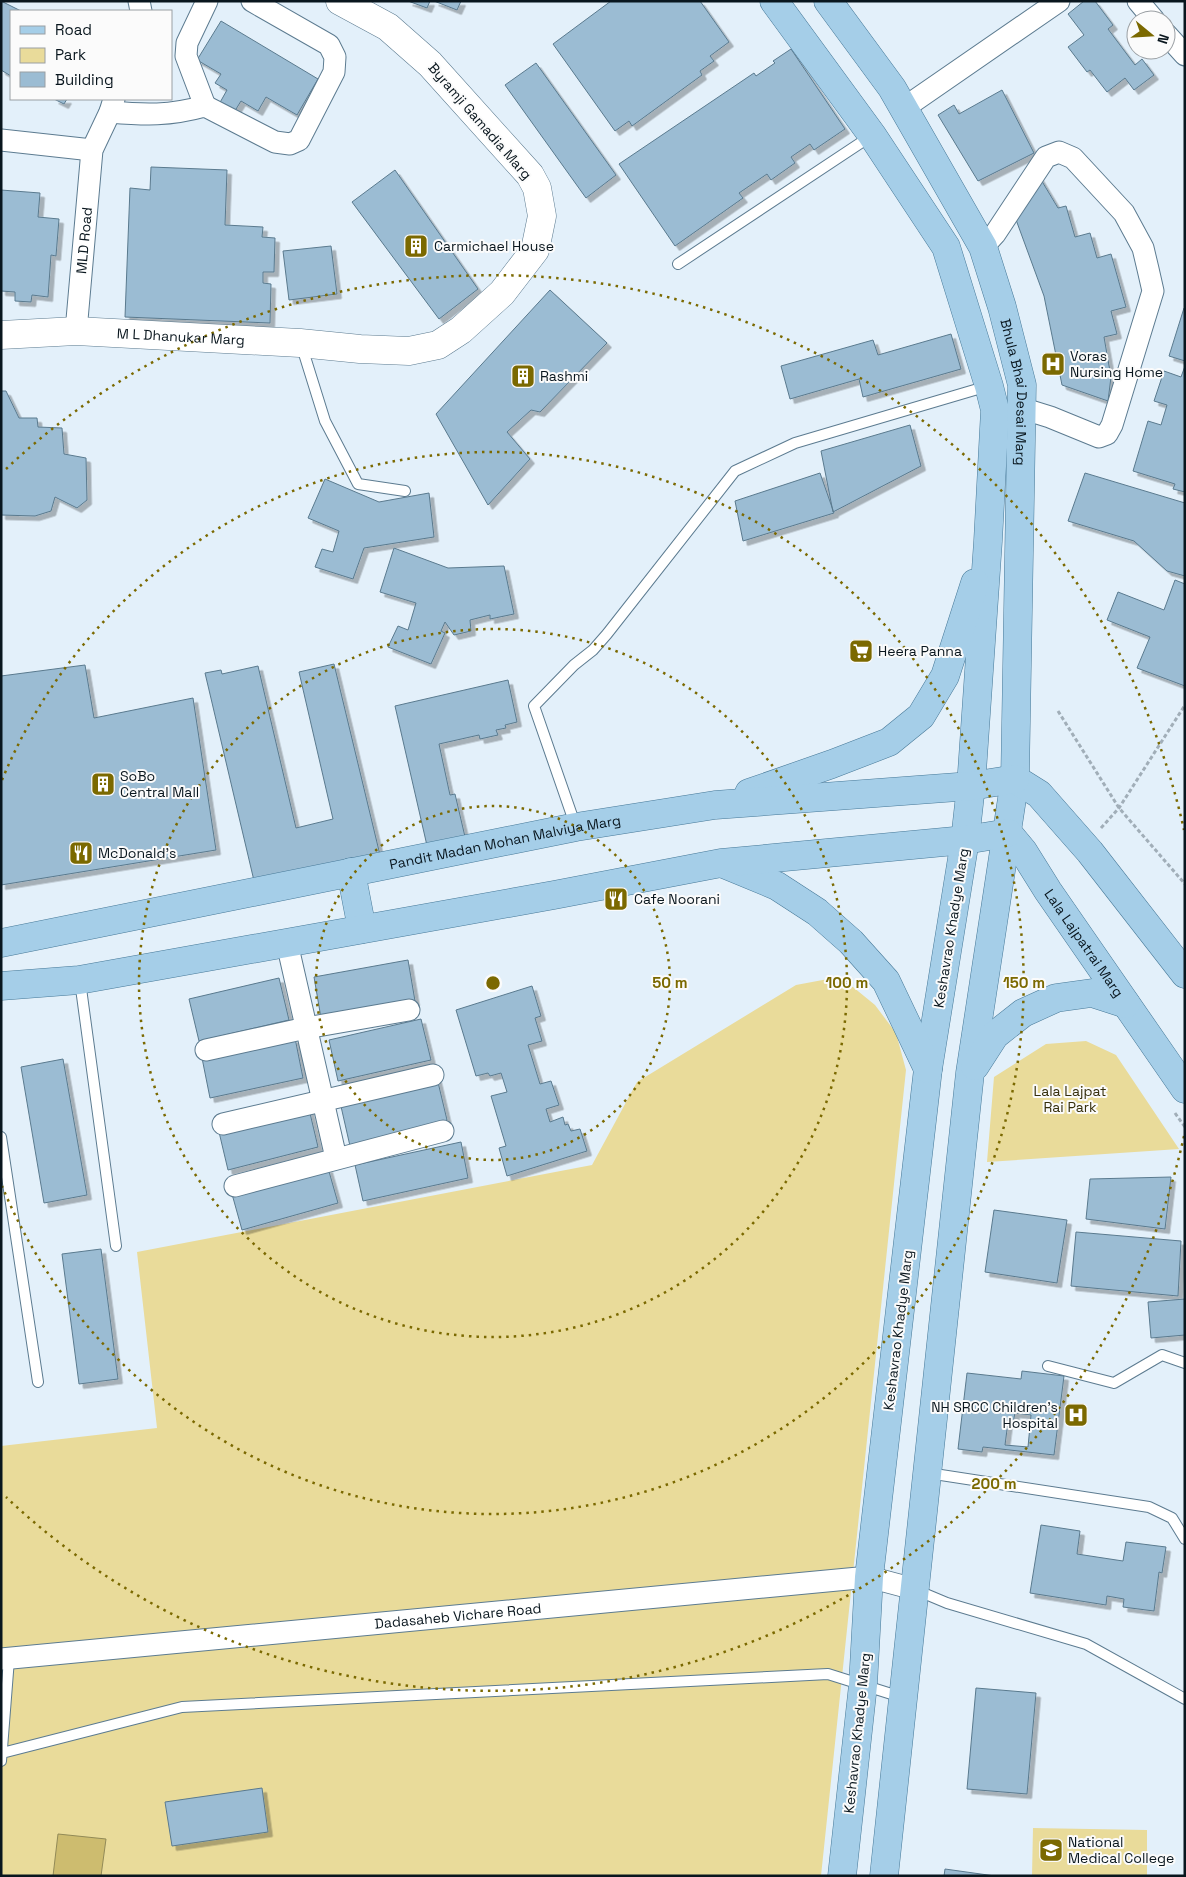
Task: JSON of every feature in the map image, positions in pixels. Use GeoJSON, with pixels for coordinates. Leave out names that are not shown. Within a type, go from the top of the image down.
{"type":"FeatureCollection","features":[{"type":"Feature","properties":{"kind":"main road","name":"Bhula Bhai Desai Marg"},"geometry":{"type":"LineString","coordinates":[[774,1],[872,135],[946,247],[989,386],[995,410],[971,786]]}},
{"type":"Feature","properties":{"kind":"main road","name":"Bhula Bhai Desai Marg"},"geometry":{"type":"LineString","coordinates":[[828,1],[892,88],[983,247],[1002,307],[1022,385],[1015,779],[1008,833]]}},
{"type":"Feature","properties":{"kind":"main road"},"geometry":{"type":"LineString","coordinates":[[715,805],[889,742],[921,716],[945,676],[988,541]]}},
{"type":"Feature","properties":{"kind":"main road"},"geometry":{"type":"LineString","coordinates":[[1015,779],[1039,794],[1090,852],[1185,974]]}},
{"type":"Feature","properties":{"kind":"main road","name":"Pandit Madan Mohan Malviya Marg"},"geometry":{"type":"LineString","coordinates":[[1,943],[576,827],[715,805],[971,786],[1015,779]]}},
{"type":"Feature","properties":{"kind":"main road","name":"Keshavrao Khadye Marg"},"geometry":{"type":"LineString","coordinates":[[842,1876],[863,1685],[869,1577],[928,1069],[965,840],[971,786]]}},
{"type":"Feature","properties":{"kind":"main road"},"geometry":{"type":"LineString","coordinates":[[1,986],[80,980],[721,863],[965,840],[1008,833],[970,1073],[884,1876]]}},
{"type":"Feature","properties":{"kind":"main road","name":"Lala Lajpatrai Marg"},"geometry":{"type":"LineString","coordinates":[[1008,833],[1023,851],[1048,891],[1185,1089]]}},
{"type":"Feature","properties":{"kind":"main road"},"geometry":{"type":"LineString","coordinates":[[721,863],[777,886],[817,912],[851,942],[886,982],[928,1069]]}},
{"type":"Feature","properties":{"kind":"main road"},"geometry":{"type":"LineString","coordinates":[[351,872],[362,929]]}},
{"type":"Feature","properties":{"kind":"main road"},"geometry":{"type":"LineString","coordinates":[[970,1073],[995,1035],[1023,1013],[1056,998],[1092,993],[1126,1004]]}},
{"type":"Feature","properties":{"kind":"street"},"geometry":{"type":"LineString","coordinates":[[207,1],[187,43],[186,56],[205,106],[275,142],[290,144],[299,140],[334,72],[335,57],[329,45],[252,1]]}},
{"type":"Feature","properties":{"kind":"street","name":"Byramji Gamadia Marg"},"geometry":{"type":"LineString","coordinates":[[340,1],[388,27],[430,64],[530,175],[537,188],[542,216],[535,250],[502,293],[461,330],[438,345],[409,351],[360,349]]}},
{"type":"Feature","properties":{"kind":"street"},"geometry":{"type":"LineString","coordinates":[[904,108],[1059,1]]}},
{"type":"Feature","properties":{"kind":"street"},"geometry":{"type":"LineString","coordinates":[[1176,45],[1185,55]]}},
{"type":"Feature","properties":{"kind":"street"},"geometry":{"type":"LineString","coordinates":[[112,106],[156,115],[180,113],[205,106]]}},
{"type":"Feature","properties":{"kind":"street","name":"MLD Road"},"geometry":{"type":"LineString","coordinates":[[76,331],[92,150],[112,106]]}},
{"type":"Feature","properties":{"kind":"street"},"geometry":{"type":"LineString","coordinates":[[1,140],[92,150]]}},
{"type":"Feature","properties":{"kind":"street"},"geometry":{"type":"LineString","coordinates":[[983,247],[996,234],[1046,156],[1059,152],[1073,158],[1124,213],[1142,248],[1150,276],[1153,291],[1112,425],[1107,434],[1099,437],[1050,417],[1021,408]]}},
{"type":"Feature","properties":{"kind":"street","name":"M L Dhanukar Marg"},"geometry":{"type":"LineString","coordinates":[[1,334],[76,331],[300,343],[360,349]]}},
{"type":"Feature","properties":{"kind":"street"},"geometry":{"type":"LineString","coordinates":[[287,943],[336,1158]]}},
{"type":"Feature","properties":{"kind":"street"},"geometry":{"type":"LineString","coordinates":[[206,1050],[306,1028],[409,1010]]}},
{"type":"Feature","properties":{"kind":"street"},"geometry":{"type":"LineString","coordinates":[[223,1124],[433,1075]]}},
{"type":"Feature","properties":{"kind":"street"},"geometry":{"type":"LineString","coordinates":[[235,1186],[336,1158],[443,1132]]}},
{"type":"Feature","properties":{"kind":"street","name":"Dadasaheb Vichare Road"},"geometry":{"type":"LineString","coordinates":[[5,1659],[869,1577],[914,1589]]}},
{"type":"Feature","properties":{"kind":"lane"},"geometry":{"type":"LineString","coordinates":[[678,264],[872,135]]}},
{"type":"Feature","properties":{"kind":"lane"},"geometry":{"type":"LineString","coordinates":[[300,343],[325,421],[358,484],[405,490]]}},
{"type":"Feature","properties":{"kind":"lane"},"geometry":{"type":"LineString","coordinates":[[576,827],[534,706],[574,665],[593,650],[607,634],[735,471],[795,443],[989,386]]}},
{"type":"Feature","properties":{"kind":"lane"},"geometry":{"type":"LineString","coordinates":[[80,980],[116,1246]]}},
{"type":"Feature","properties":{"kind":"lane"},"geometry":{"type":"LineString","coordinates":[[1,1137],[38,1382]]}},
{"type":"Feature","properties":{"kind":"lane"},"geometry":{"type":"LineString","coordinates":[[1048,1366],[1114,1383],[1162,1355],[1185,1363]]}},
{"type":"Feature","properties":{"kind":"lane"},"geometry":{"type":"LineString","coordinates":[[927,1473],[1149,1507],[1172,1518],[1185,1539]]}},
{"type":"Feature","properties":{"kind":"lane"},"geometry":{"type":"LineString","coordinates":[[914,1589],[948,1603],[1086,1644],[1185,1699]]}},
{"type":"Feature","properties":{"kind":"lane"},"geometry":{"type":"LineString","coordinates":[[1,1761],[5,1659]]}},
{"type":"Feature","properties":{"kind":"lane"},"geometry":{"type":"LineString","coordinates":[[2,1753],[182,1707],[828,1674],[904,1698]]}},
{"type":"Feature","properties":{"kind":"path"},"geometry":{"type":"LineString","coordinates":[[1119,808],[1185,705]]}},
{"type":"Feature","properties":{"kind":"path"},"geometry":{"type":"LineString","coordinates":[[1058,712],[1119,808],[1185,884]]}},
{"type":"Feature","properties":{"kind":"green space"},"geometry":{"type":"Polygon","coordinates":[[[828,979],[853,987],[875,1005],[896,1033],[906,1070],[821,1876],[1,1876],[1,1446],[157,1428],[137,1252],[592,1165],[637,1082],[796,985],[828,979]]]}},
{"type":"Feature","properties":{"kind":"green space","name":"Lala Lajpat Rai Park"},"geometry":{"type":"Polygon","coordinates":[[[1086,1041],[1116,1055],[1179,1149],[987,1162],[994,1077],[1046,1044],[1086,1041]]]}},
{"type":"Feature","properties":{"kind":"green space"},"geometry":{"type":"Polygon","coordinates":[[[1033,1828],[1147,1830],[1147,1876],[1032,1876],[1033,1828]]]}},
{"type":"Feature","properties":{"kind":"shaded area"},"geometry":{"type":"Polygon","coordinates":[[[58,1834],[106,1839],[101,1876],[53,1876],[58,1834]]]}},
{"type":"Feature","properties":{"kind":"building"},"geometry":{"type":"Polygon","coordinates":[[[1,1],[19,10],[10,10],[10,75],[1,70],[1,1]]]}},
{"type":"Feature","properties":{"kind":"building"},"geometry":{"type":"Polygon","coordinates":[[[408,1],[430,1],[427,8],[408,1]]]}},
{"type":"Feature","properties":{"kind":"building"},"geometry":{"type":"Polygon","coordinates":[[[434,1],[461,1],[457,10],[434,1]]]}},
{"type":"Feature","properties":{"kind":"building"},"geometry":{"type":"Polygon","coordinates":[[[611,1],[700,1],[729,42],[710,56],[714,61],[700,71],[702,75],[632,126],[629,121],[615,131],[553,44],[611,1]]]}},
{"type":"Feature","properties":{"kind":"building"},"geometry":{"type":"Polygon","coordinates":[[[1084,1],[1095,1],[1113,25],[1108,29],[1126,53],[1126,60],[1131,60],[1135,65],[1143,60],[1154,75],[1134,90],[1125,78],[1107,92],[1090,70],[1087,72],[1068,47],[1084,35],[1068,14],[1084,1]]]}},
{"type":"Feature","properties":{"kind":"building"},"geometry":{"type":"Polygon","coordinates":[[[221,21],[318,79],[297,115],[266,97],[258,111],[241,101],[233,114],[218,106],[227,90],[215,83],[221,74],[197,60],[221,21]]]}},
{"type":"Feature","properties":{"kind":"building"},"geometry":{"type":"Polygon","coordinates":[[[791,49],[845,129],[814,150],[810,144],[791,157],[795,163],[771,180],[767,174],[739,193],[743,198],[675,246],[619,164],[754,73],[756,76],[791,49]]]}},
{"type":"Feature","properties":{"kind":"building"},"geometry":{"type":"Polygon","coordinates":[[[536,63],[616,175],[586,198],[505,85],[536,63]]]}},
{"type":"Feature","properties":{"kind":"building"},"geometry":{"type":"Polygon","coordinates":[[[1002,90],[1034,153],[978,181],[938,115],[954,105],[959,114],[1002,90]]]}},
{"type":"Feature","properties":{"kind":"building"},"geometry":{"type":"Polygon","coordinates":[[[56,100],[66,100],[64,104],[56,100]]]}},
{"type":"Feature","properties":{"kind":"building"},"geometry":{"type":"Polygon","coordinates":[[[151,167],[227,170],[225,225],[263,227],[262,237],[275,238],[274,272],[263,272],[263,283],[271,284],[270,323],[125,317],[130,188],[150,190],[151,167]]]}},
{"type":"Feature","properties":{"kind":"building","name":"Carmichael House"},"geometry":{"type":"Polygon","coordinates":[[[395,170],[478,289],[439,319],[352,202],[395,170]]]}},
{"type":"Feature","properties":{"kind":"building"},"geometry":{"type":"Polygon","coordinates":[[[1037,173],[1058,208],[1066,206],[1075,237],[1090,233],[1097,258],[1111,254],[1126,307],[1111,311],[1117,334],[1104,337],[1111,377],[1108,401],[1062,385],[1044,296],[1015,217],[1037,173]]]}},
{"type":"Feature","properties":{"kind":"building"},"geometry":{"type":"Polygon","coordinates":[[[1,190],[40,193],[38,217],[59,219],[56,256],[51,255],[48,297],[32,295],[31,302],[15,301],[15,292],[1,291],[1,190]]]}},
{"type":"Feature","properties":{"kind":"building"},"geometry":{"type":"Polygon","coordinates":[[[331,246],[337,294],[289,300],[283,251],[331,246]]]}},
{"type":"Feature","properties":{"kind":"building","name":"Rashmi"},"geometry":{"type":"Polygon","coordinates":[[[550,290],[607,343],[540,412],[531,410],[507,432],[530,459],[488,505],[436,414],[550,290]]]}},
{"type":"Feature","properties":{"kind":"building"},"geometry":{"type":"Polygon","coordinates":[[[1185,308],[1185,361],[1169,356],[1185,308]]]}},
{"type":"Feature","properties":{"kind":"building"},"geometry":{"type":"Polygon","coordinates":[[[951,334],[961,369],[863,397],[859,379],[790,399],[781,366],[873,340],[878,355],[951,334]]]}},
{"type":"Feature","properties":{"kind":"building"},"geometry":{"type":"Polygon","coordinates":[[[1185,366],[1185,492],[1173,489],[1175,484],[1133,471],[1148,421],[1161,425],[1167,405],[1154,401],[1164,371],[1181,377],[1185,366]]]}},
{"type":"Feature","properties":{"kind":"building"},"geometry":{"type":"Polygon","coordinates":[[[1,391],[6,391],[19,418],[37,418],[38,427],[62,428],[64,454],[86,458],[87,500],[77,508],[55,497],[51,511],[35,516],[1,515],[1,391]]]}},
{"type":"Feature","properties":{"kind":"building"},"geometry":{"type":"Polygon","coordinates":[[[910,425],[921,466],[833,512],[821,451],[910,425]]]}},
{"type":"Feature","properties":{"kind":"building"},"geometry":{"type":"Polygon","coordinates":[[[820,473],[834,513],[743,541],[735,501],[820,473]]]}},
{"type":"Feature","properties":{"kind":"building"},"geometry":{"type":"Polygon","coordinates":[[[1085,473],[1185,503],[1185,576],[1167,571],[1134,541],[1068,521],[1085,473]]]}},
{"type":"Feature","properties":{"kind":"building"},"geometry":{"type":"Polygon","coordinates":[[[325,479],[379,502],[429,493],[434,537],[364,548],[353,579],[315,567],[322,549],[333,552],[339,531],[308,518],[325,479]]]}},
{"type":"Feature","properties":{"kind":"building"},"geometry":{"type":"Polygon","coordinates":[[[394,548],[448,568],[504,566],[514,614],[490,619],[490,615],[470,620],[471,631],[454,635],[445,622],[441,631],[445,633],[431,664],[388,647],[398,626],[408,630],[416,603],[380,592],[394,548]]]}},
{"type":"Feature","properties":{"kind":"building"},"geometry":{"type":"Polygon","coordinates":[[[1175,580],[1185,584],[1185,686],[1137,668],[1150,637],[1107,620],[1118,592],[1164,610],[1175,580]]]}},
{"type":"Feature","properties":{"kind":"building"},"geometry":{"type":"Polygon","coordinates":[[[334,664],[380,855],[255,885],[205,673],[221,670],[222,674],[258,666],[296,828],[333,819],[299,672],[334,664]]]}},
{"type":"Feature","properties":{"kind":"building","name":"SoBo Central Mall"},"geometry":{"type":"Polygon","coordinates":[[[85,665],[94,718],[193,698],[216,850],[1,885],[1,676],[85,665]]]}},
{"type":"Feature","properties":{"kind":"building"},"geometry":{"type":"Polygon","coordinates":[[[508,680],[517,722],[505,725],[506,728],[496,730],[498,735],[480,739],[479,735],[439,744],[450,795],[455,794],[466,841],[428,850],[395,706],[508,680]]]}},
{"type":"Feature","properties":{"kind":"building"},"geometry":{"type":"Polygon","coordinates":[[[408,960],[415,1001],[321,1018],[314,977],[408,960]]]}},
{"type":"Feature","properties":{"kind":"building"},"geometry":{"type":"Polygon","coordinates":[[[279,978],[289,1020],[199,1041],[189,999],[279,978]]]}},
{"type":"Feature","properties":{"kind":"building"},"geometry":{"type":"Polygon","coordinates":[[[532,986],[541,1016],[535,1018],[542,1041],[528,1045],[540,1084],[551,1081],[559,1105],[546,1109],[550,1122],[563,1117],[565,1125],[568,1124],[571,1131],[580,1129],[587,1151],[507,1176],[499,1148],[506,1146],[491,1096],[507,1092],[501,1073],[490,1076],[488,1073],[476,1076],[456,1010],[532,986]]]}},
{"type":"Feature","properties":{"kind":"building"},"geometry":{"type":"Polygon","coordinates":[[[421,1019],[431,1060],[338,1081],[329,1040],[421,1019]]]}},
{"type":"Feature","properties":{"kind":"building"},"geometry":{"type":"Polygon","coordinates":[[[295,1038],[303,1078],[210,1098],[202,1058],[295,1038]]]}},
{"type":"Feature","properties":{"kind":"building"},"geometry":{"type":"Polygon","coordinates":[[[63,1059],[87,1195],[44,1203],[21,1067],[63,1059]]]}},
{"type":"Feature","properties":{"kind":"building"},"geometry":{"type":"Polygon","coordinates":[[[437,1078],[447,1120],[350,1146],[340,1102],[437,1078]]]}},
{"type":"Feature","properties":{"kind":"building"},"geometry":{"type":"Polygon","coordinates":[[[309,1109],[318,1147],[228,1170],[219,1132],[309,1109]]]}},
{"type":"Feature","properties":{"kind":"building"},"geometry":{"type":"Polygon","coordinates":[[[461,1142],[468,1178],[363,1201],[355,1165],[461,1142]]]}},
{"type":"Feature","properties":{"kind":"building"},"geometry":{"type":"Polygon","coordinates":[[[328,1168],[338,1203],[242,1230],[232,1194],[328,1168]]]}},
{"type":"Feature","properties":{"kind":"building"},"geometry":{"type":"Polygon","coordinates":[[[1171,1177],[1165,1229],[1086,1219],[1090,1179],[1171,1177]]]}},
{"type":"Feature","properties":{"kind":"building"},"geometry":{"type":"Polygon","coordinates":[[[994,1210],[1067,1220],[1057,1283],[985,1272],[994,1210]]]}},
{"type":"Feature","properties":{"kind":"building"},"geometry":{"type":"Polygon","coordinates":[[[1076,1232],[1181,1241],[1178,1296],[1071,1286],[1076,1232]]]}},
{"type":"Feature","properties":{"kind":"building"},"geometry":{"type":"Polygon","coordinates":[[[101,1249],[118,1379],[79,1384],[62,1254],[101,1249]]]}},
{"type":"Feature","properties":{"kind":"building"},"geometry":{"type":"Polygon","coordinates":[[[1185,1299],[1185,1335],[1151,1338],[1148,1302],[1185,1299]]]}},
{"type":"Feature","properties":{"kind":"building"},"geometry":{"type":"Polygon","coordinates":[[[1022,1371],[1064,1376],[1054,1455],[983,1447],[982,1452],[958,1449],[967,1373],[1021,1379],[1022,1371]],[[1015,1413],[1013,1423],[1008,1422],[1005,1445],[1028,1447],[1031,1415],[1015,1413]]]}},
{"type":"Feature","properties":{"kind":"building"},"geometry":{"type":"Polygon","coordinates":[[[1041,1525],[1080,1531],[1077,1554],[1123,1561],[1126,1542],[1166,1547],[1162,1573],[1159,1572],[1154,1611],[1123,1607],[1124,1599],[1107,1596],[1106,1605],[1030,1593],[1041,1525]]]}},
{"type":"Feature","properties":{"kind":"building"},"geometry":{"type":"Polygon","coordinates":[[[976,1688],[1036,1693],[1027,1794],[967,1789],[976,1688]]]}},
{"type":"Feature","properties":{"kind":"building"},"geometry":{"type":"Polygon","coordinates":[[[262,1788],[268,1832],[172,1846],[165,1802],[262,1788]]]}},
{"type":"Feature","properties":{"kind":"building"},"geometry":{"type":"Polygon","coordinates":[[[945,1869],[995,1876],[944,1876],[945,1869]]]}},
{"type":"Feature","properties":{"kind":"place","name":"Carmichael House"},"geometry":{"type":"Point","coordinates":[416,246]}},
{"type":"Feature","properties":{"kind":"place","name":"Voras Nursing Home"},"geometry":{"type":"Point","coordinates":[1053,364]}},
{"type":"Feature","properties":{"kind":"place","name":"Rashmi"},"geometry":{"type":"Point","coordinates":[523,376]}},
{"type":"Feature","properties":{"kind":"place","name":"Heera Panna"},"geometry":{"type":"Point","coordinates":[861,651]}},
{"type":"Feature","properties":{"kind":"place","name":"SoBo Central Mall"},"geometry":{"type":"Point","coordinates":[103,784]}},
{"type":"Feature","properties":{"kind":"place","name":"McDonald's"},"geometry":{"type":"Point","coordinates":[81,853]}},
{"type":"Feature","properties":{"kind":"place","name":"Cafe Noorani"},"geometry":{"type":"Point","coordinates":[616,899]}},
{"type":"Feature","properties":{"kind":"place","name":"NH SRCC Children's Hospital"},"geometry":{"type":"Point","coordinates":[1076,1415]}},
{"type":"Feature","properties":{"kind":"place","name":"National Medical College"},"geometry":{"type":"Point","coordinates":[1051,1850]}}]}
